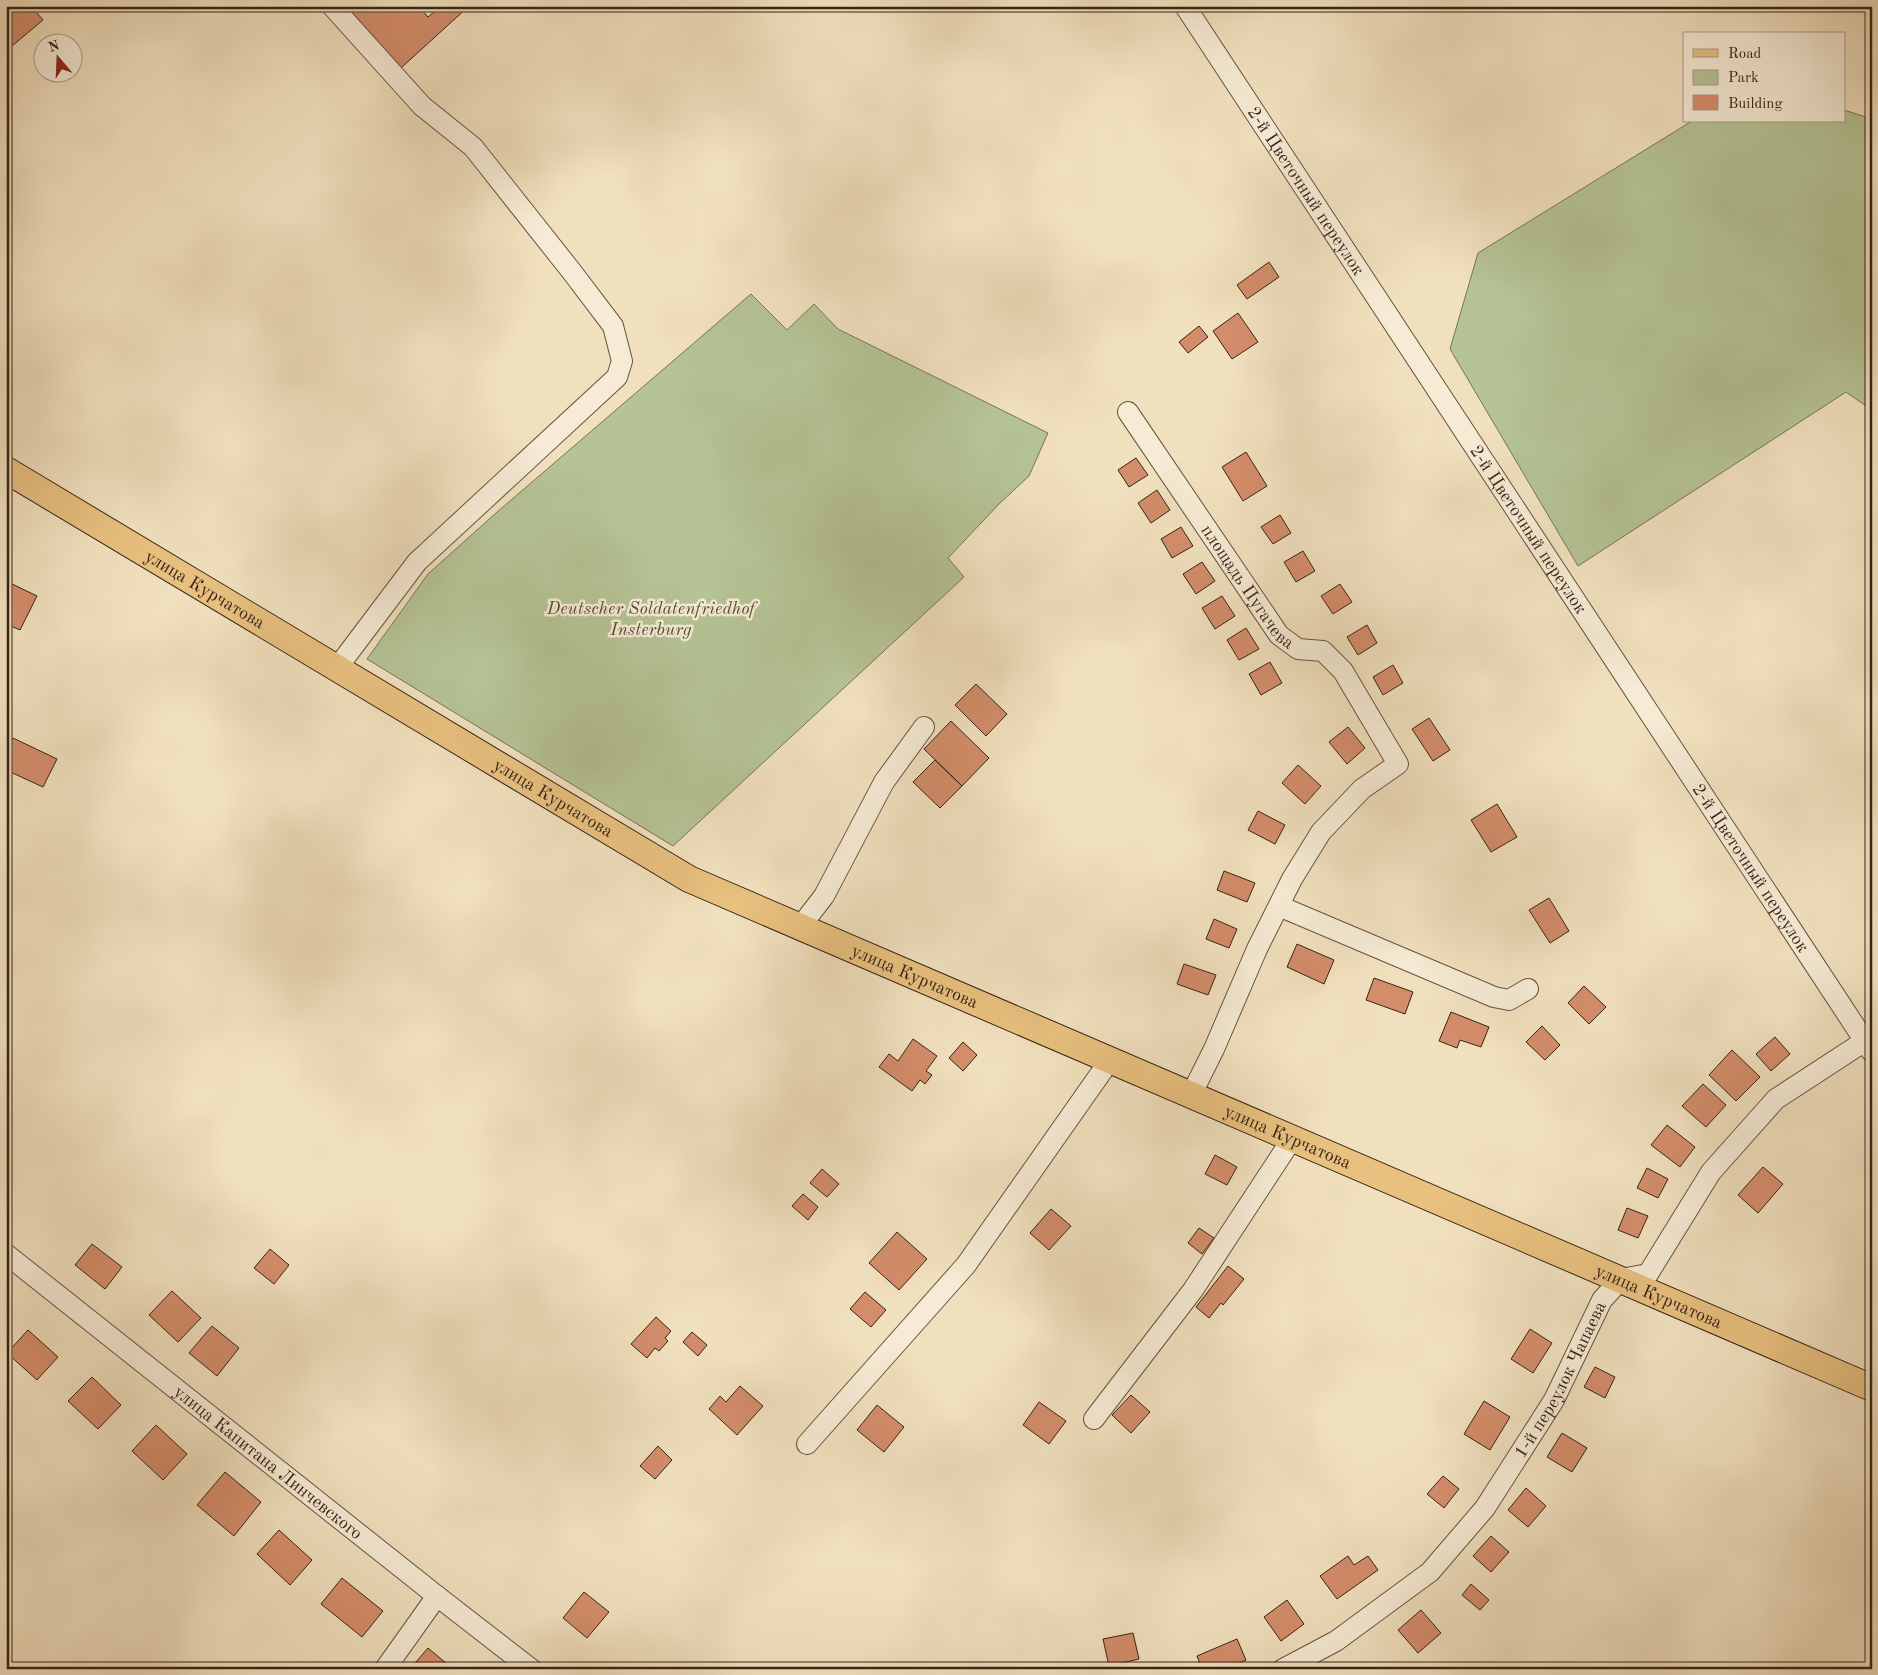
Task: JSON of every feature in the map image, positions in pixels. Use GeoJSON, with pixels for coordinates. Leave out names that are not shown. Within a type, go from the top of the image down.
{"type":"FeatureCollection","features":[{"type":"Feature","properties":{"kind":"main road","name":"улица Курчатова"},"geometry":{"type":"LineString","coordinates":[[6,470],[689,879],[1872,1388]]}},
{"type":"Feature","properties":{"kind":"street"},"geometry":{"type":"LineString","coordinates":[[332,6],[422,106],[473,147],[613,326],[622,361],[617,376],[416,562],[337,668]]}},
{"type":"Feature","properties":{"kind":"street","name":"2-й Цветочный переулок"},"geometry":{"type":"LineString","coordinates":[[1185,6],[1868,1046]]}},
{"type":"Feature","properties":{"kind":"street","name":"площадь Пугачева"},"geometry":{"type":"LineString","coordinates":[[1128,412],[1279,635],[1298,650],[1323,652],[1343,671],[1398,764],[1362,789],[1321,832],[1278,906]]}},
{"type":"Feature","properties":{"kind":"street"},"geometry":{"type":"LineString","coordinates":[[800,927],[824,896],[884,782],[924,727]]}},
{"type":"Feature","properties":{"kind":"street"},"geometry":{"type":"LineString","coordinates":[[1191,1095],[1214,1049],[1257,949],[1278,906],[1494,997],[1509,1000],[1528,989]]}},
{"type":"Feature","properties":{"kind":"street"},"geometry":{"type":"LineString","coordinates":[[1621,1279],[1648,1274],[1711,1172],[1776,1099],[1868,1046]]}},
{"type":"Feature","properties":{"kind":"street"},"geometry":{"type":"LineString","coordinates":[[808,1444],[966,1264],[1110,1060]]}},
{"type":"Feature","properties":{"kind":"street"},"geometry":{"type":"LineString","coordinates":[[1094,1419],[1193,1290],[1292,1139]]}},
{"type":"Feature","properties":{"kind":"street","name":"улица Капитана Линчевского"},"geometry":{"type":"LineString","coordinates":[[6,1254],[531,1669]]}},
{"type":"Feature","properties":{"kind":"street","name":"1-й переулок Чапаева"},"geometry":{"type":"LineString","coordinates":[[1283,1669],[1336,1641],[1430,1572],[1485,1508],[1554,1400],[1602,1300],[1621,1279]]}},
{"type":"Feature","properties":{"kind":"street"},"geometry":{"type":"LineString","coordinates":[[385,1669],[437,1596]]}},
{"type":"Feature","properties":{"kind":"green space"},"geometry":{"type":"Polygon","coordinates":[[[1846,111],[1872,119],[1872,410],[1846,392],[1578,566],[1450,349],[1478,253],[1690,122],[1846,122],[1846,111]]]}},
{"type":"Feature","properties":{"kind":"green space","name":"Deutscher Soldatenfriedhof Insterburg"},"geometry":{"type":"Polygon","coordinates":[[[751,294],[787,330],[814,304],[838,329],[1048,433],[1029,476],[999,504],[948,558],[964,577],[673,846],[367,659],[428,574],[496,513],[751,294]]]}},
{"type":"Feature","properties":{"kind":"building"},"geometry":{"type":"Polygon","coordinates":[[[7,6],[31,6],[43,20],[6,51],[7,6]]]}},
{"type":"Feature","properties":{"kind":"building"},"geometry":{"type":"Polygon","coordinates":[[[345,6],[418,6],[428,17],[441,6],[469,6],[401,68],[345,6]]]}},
{"type":"Feature","properties":{"kind":"building"},"geometry":{"type":"Polygon","coordinates":[[[1269,262],[1279,277],[1247,299],[1237,285],[1269,262]]]}},
{"type":"Feature","properties":{"kind":"building"},"geometry":{"type":"Polygon","coordinates":[[[1238,313],[1258,342],[1232,359],[1213,331],[1238,313]]]}},
{"type":"Feature","properties":{"kind":"building"},"geometry":{"type":"Polygon","coordinates":[[[1199,326],[1208,337],[1188,353],[1179,342],[1199,326]]]}},
{"type":"Feature","properties":{"kind":"building"},"geometry":{"type":"Polygon","coordinates":[[[1246,452],[1267,486],[1243,501],[1222,467],[1246,452]]]}},
{"type":"Feature","properties":{"kind":"building"},"geometry":{"type":"Polygon","coordinates":[[[1136,458],[1148,475],[1129,487],[1118,470],[1136,458]]]}},
{"type":"Feature","properties":{"kind":"building"},"geometry":{"type":"Polygon","coordinates":[[[1157,490],[1170,510],[1151,523],[1138,503],[1157,490]]]}},
{"type":"Feature","properties":{"kind":"building"},"geometry":{"type":"Polygon","coordinates":[[[1280,515],[1291,533],[1273,544],[1261,527],[1280,515]]]}},
{"type":"Feature","properties":{"kind":"building"},"geometry":{"type":"Polygon","coordinates":[[[1181,527],[1193,546],[1172,558],[1161,539],[1181,527]]]}},
{"type":"Feature","properties":{"kind":"building"},"geometry":{"type":"Polygon","coordinates":[[[1303,551],[1315,571],[1296,582],[1284,562],[1303,551]]]}},
{"type":"Feature","properties":{"kind":"building"},"geometry":{"type":"Polygon","coordinates":[[[1202,562],[1215,581],[1196,594],[1183,574],[1202,562]]]}},
{"type":"Feature","properties":{"kind":"building"},"geometry":{"type":"Polygon","coordinates":[[[6,581],[37,596],[20,630],[6,624],[6,581]]]}},
{"type":"Feature","properties":{"kind":"building"},"geometry":{"type":"Polygon","coordinates":[[[1340,584],[1352,602],[1333,614],[1321,596],[1340,584]]]}},
{"type":"Feature","properties":{"kind":"building"},"geometry":{"type":"Polygon","coordinates":[[[1222,596],[1235,616],[1215,629],[1202,608],[1222,596]]]}},
{"type":"Feature","properties":{"kind":"building"},"geometry":{"type":"Polygon","coordinates":[[[1367,625],[1377,643],[1358,655],[1347,637],[1367,625]]]}},
{"type":"Feature","properties":{"kind":"building"},"geometry":{"type":"Polygon","coordinates":[[[1246,628],[1259,649],[1239,660],[1227,640],[1246,628]]]}},
{"type":"Feature","properties":{"kind":"building"},"geometry":{"type":"Polygon","coordinates":[[[1270,662],[1282,683],[1261,695],[1249,674],[1270,662]]]}},
{"type":"Feature","properties":{"kind":"building"},"geometry":{"type":"Polygon","coordinates":[[[1393,665],[1403,683],[1383,695],[1373,677],[1393,665]]]}},
{"type":"Feature","properties":{"kind":"building"},"geometry":{"type":"Polygon","coordinates":[[[976,684],[1007,714],[986,736],[955,705],[976,684]]]}},
{"type":"Feature","properties":{"kind":"building"},"geometry":{"type":"Polygon","coordinates":[[[1429,718],[1450,750],[1433,761],[1412,729],[1429,718]]]}},
{"type":"Feature","properties":{"kind":"building"},"geometry":{"type":"Polygon","coordinates":[[[951,721],[989,758],[962,786],[924,749],[951,721]]]}},
{"type":"Feature","properties":{"kind":"building"},"geometry":{"type":"Polygon","coordinates":[[[1348,727],[1365,748],[1347,764],[1329,742],[1348,727]]]}},
{"type":"Feature","properties":{"kind":"building"},"geometry":{"type":"Polygon","coordinates":[[[13,738],[57,759],[43,787],[6,770],[6,753],[13,738]]]}},
{"type":"Feature","properties":{"kind":"building"},"geometry":{"type":"Polygon","coordinates":[[[935,760],[962,786],[940,808],[913,782],[935,760]]]}},
{"type":"Feature","properties":{"kind":"building"},"geometry":{"type":"Polygon","coordinates":[[[1298,765],[1321,786],[1305,804],[1282,783],[1298,765]]]}},
{"type":"Feature","properties":{"kind":"building"},"geometry":{"type":"Polygon","coordinates":[[[1497,804],[1517,837],[1491,852],[1471,820],[1497,804]]]}},
{"type":"Feature","properties":{"kind":"building"},"geometry":{"type":"Polygon","coordinates":[[[1258,811],[1285,825],[1275,844],[1248,830],[1258,811]]]}},
{"type":"Feature","properties":{"kind":"building"},"geometry":{"type":"Polygon","coordinates":[[[1224,871],[1255,883],[1247,902],[1217,890],[1224,871]]]}},
{"type":"Feature","properties":{"kind":"building"},"geometry":{"type":"Polygon","coordinates":[[[1549,898],[1569,931],[1550,943],[1529,910],[1549,898]]]}},
{"type":"Feature","properties":{"kind":"building"},"geometry":{"type":"Polygon","coordinates":[[[1214,919],[1237,929],[1229,948],[1206,939],[1214,919]]]}},
{"type":"Feature","properties":{"kind":"building"},"geometry":{"type":"Polygon","coordinates":[[[1297,944],[1334,960],[1324,984],[1287,967],[1297,944]]]}},
{"type":"Feature","properties":{"kind":"building"},"geometry":{"type":"Polygon","coordinates":[[[1184,964],[1216,975],[1208,995],[1177,984],[1184,964]]]}},
{"type":"Feature","properties":{"kind":"building"},"geometry":{"type":"Polygon","coordinates":[[[1374,978],[1413,992],[1405,1014],[1366,1000],[1374,978]]]}},
{"type":"Feature","properties":{"kind":"building"},"geometry":{"type":"Polygon","coordinates":[[[1584,986],[1606,1007],[1589,1024],[1568,1003],[1584,986]]]}},
{"type":"Feature","properties":{"kind":"building"},"geometry":{"type":"Polygon","coordinates":[[[1451,1012],[1489,1027],[1481,1047],[1460,1040],[1457,1048],[1439,1041],[1451,1012]]]}},
{"type":"Feature","properties":{"kind":"building"},"geometry":{"type":"Polygon","coordinates":[[[1542,1026],[1560,1045],[1545,1060],[1526,1042],[1542,1026]]]}},
{"type":"Feature","properties":{"kind":"building"},"geometry":{"type":"Polygon","coordinates":[[[1775,1037],[1790,1054],[1771,1071],[1756,1054],[1775,1037]]]}},
{"type":"Feature","properties":{"kind":"building"},"geometry":{"type":"Polygon","coordinates":[[[913,1039],[937,1056],[926,1071],[932,1075],[925,1084],[920,1080],[912,1091],[879,1067],[889,1054],[898,1061],[913,1039]]]}},
{"type":"Feature","properties":{"kind":"building"},"geometry":{"type":"Polygon","coordinates":[[[963,1042],[977,1055],[963,1071],[949,1058],[963,1042]]]}},
{"type":"Feature","properties":{"kind":"building"},"geometry":{"type":"Polygon","coordinates":[[[1732,1050],[1760,1077],[1736,1101],[1709,1075],[1732,1050]]]}},
{"type":"Feature","properties":{"kind":"building"},"geometry":{"type":"Polygon","coordinates":[[[1703,1084],[1726,1105],[1706,1127],[1682,1106],[1703,1084]]]}},
{"type":"Feature","properties":{"kind":"building"},"geometry":{"type":"Polygon","coordinates":[[[1667,1125],[1695,1147],[1680,1167],[1651,1145],[1667,1125]]]}},
{"type":"Feature","properties":{"kind":"building"},"geometry":{"type":"Polygon","coordinates":[[[1215,1155],[1237,1167],[1227,1185],[1205,1174],[1215,1155]]]}},
{"type":"Feature","properties":{"kind":"building"},"geometry":{"type":"Polygon","coordinates":[[[1763,1167],[1783,1184],[1758,1213],[1738,1195],[1763,1167]]]}},
{"type":"Feature","properties":{"kind":"building"},"geometry":{"type":"Polygon","coordinates":[[[1647,1168],[1668,1179],[1658,1198],[1637,1188],[1647,1168]]]}},
{"type":"Feature","properties":{"kind":"building"},"geometry":{"type":"Polygon","coordinates":[[[822,1169],[839,1184],[827,1197],[810,1183],[822,1169]]]}},
{"type":"Feature","properties":{"kind":"building"},"geometry":{"type":"Polygon","coordinates":[[[803,1194],[818,1207],[808,1220],[792,1206],[803,1194]]]}},
{"type":"Feature","properties":{"kind":"building"},"geometry":{"type":"Polygon","coordinates":[[[1627,1208],[1648,1216],[1638,1238],[1618,1230],[1627,1208]]]}},
{"type":"Feature","properties":{"kind":"building"},"geometry":{"type":"Polygon","coordinates":[[[1051,1209],[1071,1226],[1049,1250],[1030,1233],[1051,1209]]]}},
{"type":"Feature","properties":{"kind":"building"},"geometry":{"type":"Polygon","coordinates":[[[1199,1228],[1214,1238],[1202,1254],[1188,1243],[1199,1228]]]}},
{"type":"Feature","properties":{"kind":"building"},"geometry":{"type":"Polygon","coordinates":[[[897,1232],[927,1259],[899,1290],[869,1263],[897,1232]]]}},
{"type":"Feature","properties":{"kind":"building"},"geometry":{"type":"Polygon","coordinates":[[[92,1244],[122,1267],[105,1289],[75,1265],[92,1244]]]}},
{"type":"Feature","properties":{"kind":"building"},"geometry":{"type":"Polygon","coordinates":[[[270,1249],[289,1265],[274,1284],[254,1268],[270,1249]]]}},
{"type":"Feature","properties":{"kind":"building"},"geometry":{"type":"Polygon","coordinates":[[[1228,1266],[1244,1279],[1223,1305],[1221,1303],[1209,1318],[1196,1307],[1228,1266]]]}},
{"type":"Feature","properties":{"kind":"building"},"geometry":{"type":"Polygon","coordinates":[[[172,1291],[201,1318],[178,1342],[149,1315],[172,1291]]]}},
{"type":"Feature","properties":{"kind":"building"},"geometry":{"type":"Polygon","coordinates":[[[865,1292],[886,1310],[871,1327],[850,1309],[865,1292]]]}},
{"type":"Feature","properties":{"kind":"building"},"geometry":{"type":"Polygon","coordinates":[[[656,1317],[671,1331],[665,1338],[668,1341],[659,1351],[655,1348],[647,1358],[631,1344],[656,1317]]]}},
{"type":"Feature","properties":{"kind":"building"},"geometry":{"type":"Polygon","coordinates":[[[212,1326],[239,1348],[217,1376],[189,1353],[212,1326]]]}},
{"type":"Feature","properties":{"kind":"building"},"geometry":{"type":"Polygon","coordinates":[[[1530,1329],[1552,1343],[1533,1373],[1511,1359],[1530,1329]]]}},
{"type":"Feature","properties":{"kind":"building"},"geometry":{"type":"Polygon","coordinates":[[[28,1330],[58,1357],[37,1380],[7,1353],[28,1330]]]}},
{"type":"Feature","properties":{"kind":"building"},"geometry":{"type":"Polygon","coordinates":[[[692,1332],[707,1345],[698,1356],[683,1342],[692,1332]]]}},
{"type":"Feature","properties":{"kind":"building"},"geometry":{"type":"Polygon","coordinates":[[[1595,1367],[1615,1377],[1605,1398],[1584,1387],[1595,1367]]]}},
{"type":"Feature","properties":{"kind":"building"},"geometry":{"type":"Polygon","coordinates":[[[92,1377],[121,1405],[98,1429],[68,1401],[92,1377]]]}},
{"type":"Feature","properties":{"kind":"building"},"geometry":{"type":"Polygon","coordinates":[[[740,1386],[763,1406],[737,1435],[709,1409],[720,1396],[726,1402],[740,1386]]]}},
{"type":"Feature","properties":{"kind":"building"},"geometry":{"type":"Polygon","coordinates":[[[1131,1395],[1150,1412],[1131,1433],[1112,1415],[1131,1395]]]}},
{"type":"Feature","properties":{"kind":"building"},"geometry":{"type":"Polygon","coordinates":[[[1484,1401],[1510,1417],[1490,1450],[1464,1434],[1484,1401]]]}},
{"type":"Feature","properties":{"kind":"building"},"geometry":{"type":"Polygon","coordinates":[[[1039,1402],[1066,1421],[1049,1444],[1023,1425],[1039,1402]]]}},
{"type":"Feature","properties":{"kind":"building"},"geometry":{"type":"Polygon","coordinates":[[[877,1405],[904,1427],[884,1452],[857,1430],[877,1405]]]}},
{"type":"Feature","properties":{"kind":"building"},"geometry":{"type":"Polygon","coordinates":[[[156,1425],[187,1454],[163,1480],[132,1451],[156,1425]]]}},
{"type":"Feature","properties":{"kind":"building"},"geometry":{"type":"Polygon","coordinates":[[[1562,1433],[1587,1448],[1572,1472],[1547,1457],[1562,1433]]]}},
{"type":"Feature","properties":{"kind":"building"},"geometry":{"type":"Polygon","coordinates":[[[658,1446],[672,1460],[655,1479],[640,1466],[658,1446]]]}},
{"type":"Feature","properties":{"kind":"building"},"geometry":{"type":"Polygon","coordinates":[[[225,1472],[261,1502],[234,1536],[197,1505],[225,1472]]]}},
{"type":"Feature","properties":{"kind":"building"},"geometry":{"type":"Polygon","coordinates":[[[1443,1476],[1459,1489],[1444,1508],[1427,1494],[1443,1476]]]}},
{"type":"Feature","properties":{"kind":"building"},"geometry":{"type":"Polygon","coordinates":[[[1526,1488],[1546,1506],[1528,1527],[1508,1510],[1526,1488]]]}},
{"type":"Feature","properties":{"kind":"building"},"geometry":{"type":"Polygon","coordinates":[[[279,1530],[312,1560],[290,1585],[257,1554],[279,1530]]]}},
{"type":"Feature","properties":{"kind":"building"},"geometry":{"type":"Polygon","coordinates":[[[1491,1536],[1509,1552],[1491,1572],[1473,1556],[1491,1536]]]}},
{"type":"Feature","properties":{"kind":"building"},"geometry":{"type":"Polygon","coordinates":[[[1348,1556],[1354,1565],[1368,1556],[1378,1570],[1337,1599],[1320,1576],[1348,1556]]]}},
{"type":"Feature","properties":{"kind":"building"},"geometry":{"type":"Polygon","coordinates":[[[342,1578],[383,1611],[362,1637],[321,1604],[342,1578]]]}},
{"type":"Feature","properties":{"kind":"building"},"geometry":{"type":"Polygon","coordinates":[[[1471,1584],[1489,1600],[1480,1610],[1462,1595],[1471,1584]]]}},
{"type":"Feature","properties":{"kind":"building"},"geometry":{"type":"Polygon","coordinates":[[[584,1592],[609,1612],[587,1638],[563,1618],[584,1592]]]}},
{"type":"Feature","properties":{"kind":"building"},"geometry":{"type":"Polygon","coordinates":[[[1287,1600],[1304,1624],[1281,1641],[1264,1617],[1287,1600]]]}},
{"type":"Feature","properties":{"kind":"building"},"geometry":{"type":"Polygon","coordinates":[[[1421,1610],[1441,1633],[1418,1653],[1398,1630],[1421,1610]]]}},
{"type":"Feature","properties":{"kind":"building"},"geometry":{"type":"Polygon","coordinates":[[[1133,1633],[1139,1659],[1109,1666],[1103,1639],[1133,1633]]]}},
{"type":"Feature","properties":{"kind":"building"},"geometry":{"type":"Polygon","coordinates":[[[1237,1639],[1246,1660],[1226,1669],[1202,1669],[1197,1656],[1237,1639]]]}},
{"type":"Feature","properties":{"kind":"building"},"geometry":{"type":"Polygon","coordinates":[[[428,1648],[453,1669],[410,1669],[428,1648]]]}}]}
